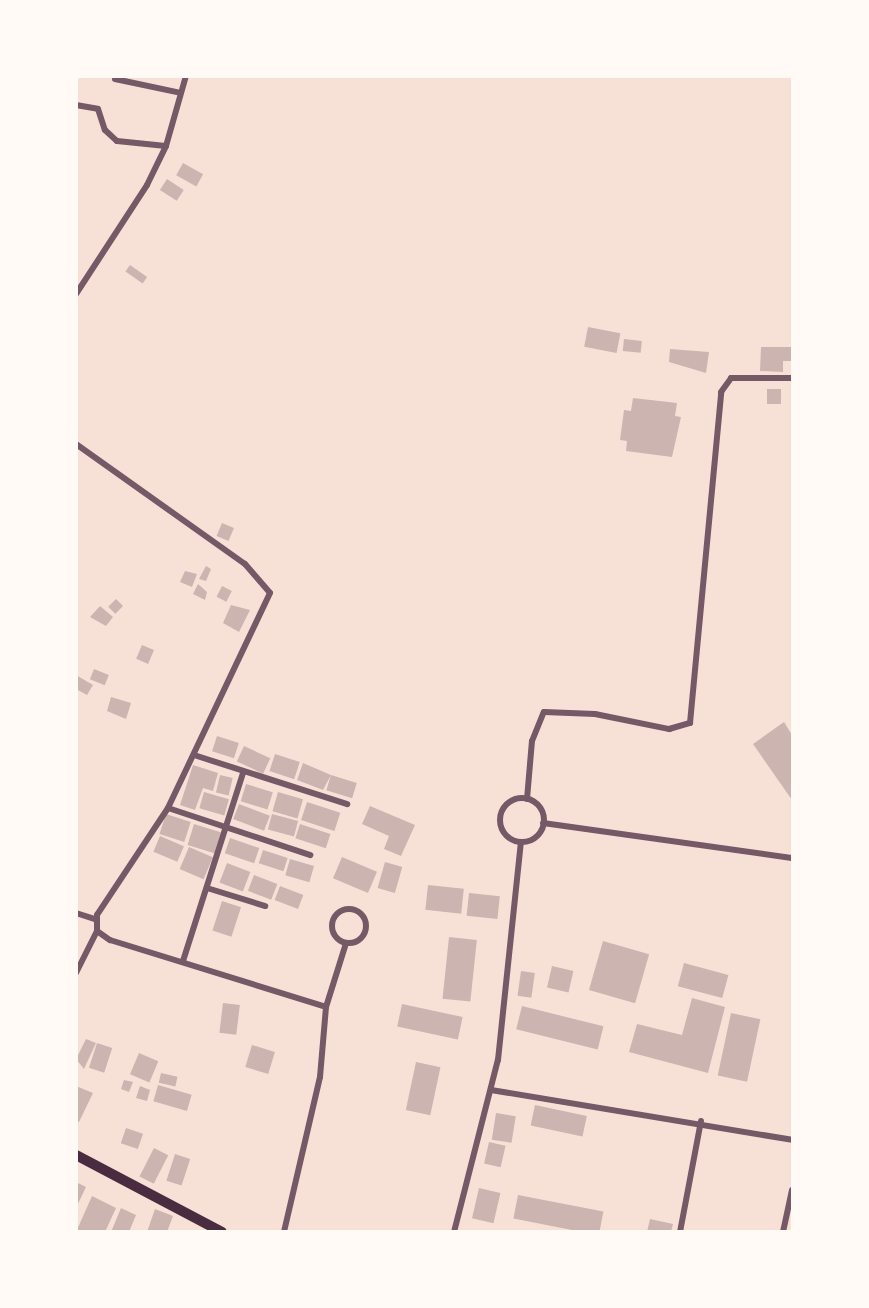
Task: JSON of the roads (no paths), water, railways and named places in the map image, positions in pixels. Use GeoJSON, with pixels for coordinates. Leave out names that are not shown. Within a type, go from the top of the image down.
{"type":"FeatureCollection","features":[{"type":"Feature","properties":{"kind":"main road"},"geometry":{"type":"LineString","coordinates":[[76,1155],[222,1232]]}},
{"type":"Feature","properties":{"kind":"street"},"geometry":{"type":"LineString","coordinates":[[76,294],[147,185],[166,146],[186,76]]}},
{"type":"Feature","properties":{"kind":"street"},"geometry":{"type":"LineString","coordinates":[[115,79],[180,93]]}},
{"type":"Feature","properties":{"kind":"street"},"geometry":{"type":"LineString","coordinates":[[76,105],[98,109],[105,130],[117,141],[166,146]]}},
{"type":"Feature","properties":{"kind":"street"},"geometry":{"type":"LineString","coordinates":[[526,799],[533,734],[544,712],[595,714],[669,729],[690,723],[721,392],[731,378],[792,378]]}},
{"type":"Feature","properties":{"kind":"street"},"geometry":{"type":"LineString","coordinates":[[76,444],[268,585],[268,601],[168,808],[95,919],[97,931],[76,973]]}},
{"type":"Feature","properties":{"kind":"street"},"geometry":{"type":"LineString","coordinates":[[194,755],[243,773],[347,804]]}},
{"type":"Feature","properties":{"kind":"street"},"geometry":{"type":"LineString","coordinates":[[183,961],[243,773]]}},
{"type":"Feature","properties":{"kind":"street"},"geometry":{"type":"LineString","coordinates":[[526,799],[539,808],[543,823],[536,837],[520,842],[505,834],[500,818],[509,802],[526,799]]}},
{"type":"Feature","properties":{"kind":"street"},"geometry":{"type":"LineString","coordinates":[[168,808],[310,855]]}},
{"type":"Feature","properties":{"kind":"street"},"geometry":{"type":"LineString","coordinates":[[543,823],[792,858]]}},
{"type":"Feature","properties":{"kind":"street"},"geometry":{"type":"LineString","coordinates":[[454,1232],[491,1090],[520,842]]}},
{"type":"Feature","properties":{"kind":"street"},"geometry":{"type":"LineString","coordinates":[[207,888],[265,906]]}},
{"type":"Feature","properties":{"kind":"street"},"geometry":{"type":"LineString","coordinates":[[284,1232],[321,1077],[326,1007],[346,943],[365,931],[363,916],[351,908],[332,920],[334,935],[346,943]]}},
{"type":"Feature","properties":{"kind":"street"},"geometry":{"type":"LineString","coordinates":[[76,913],[95,919]]}},
{"type":"Feature","properties":{"kind":"street"},"geometry":{"type":"LineString","coordinates":[[97,931],[110,940],[326,1007]]}},
{"type":"Feature","properties":{"kind":"street"},"geometry":{"type":"LineString","coordinates":[[491,1090],[701,1121],[792,1140]]}},
{"type":"Feature","properties":{"kind":"street"},"geometry":{"type":"LineString","coordinates":[[680,1232],[701,1121]]}},
{"type":"Feature","properties":{"kind":"street"},"geometry":{"type":"LineString","coordinates":[[783,1232],[792,1190]]}}]}
